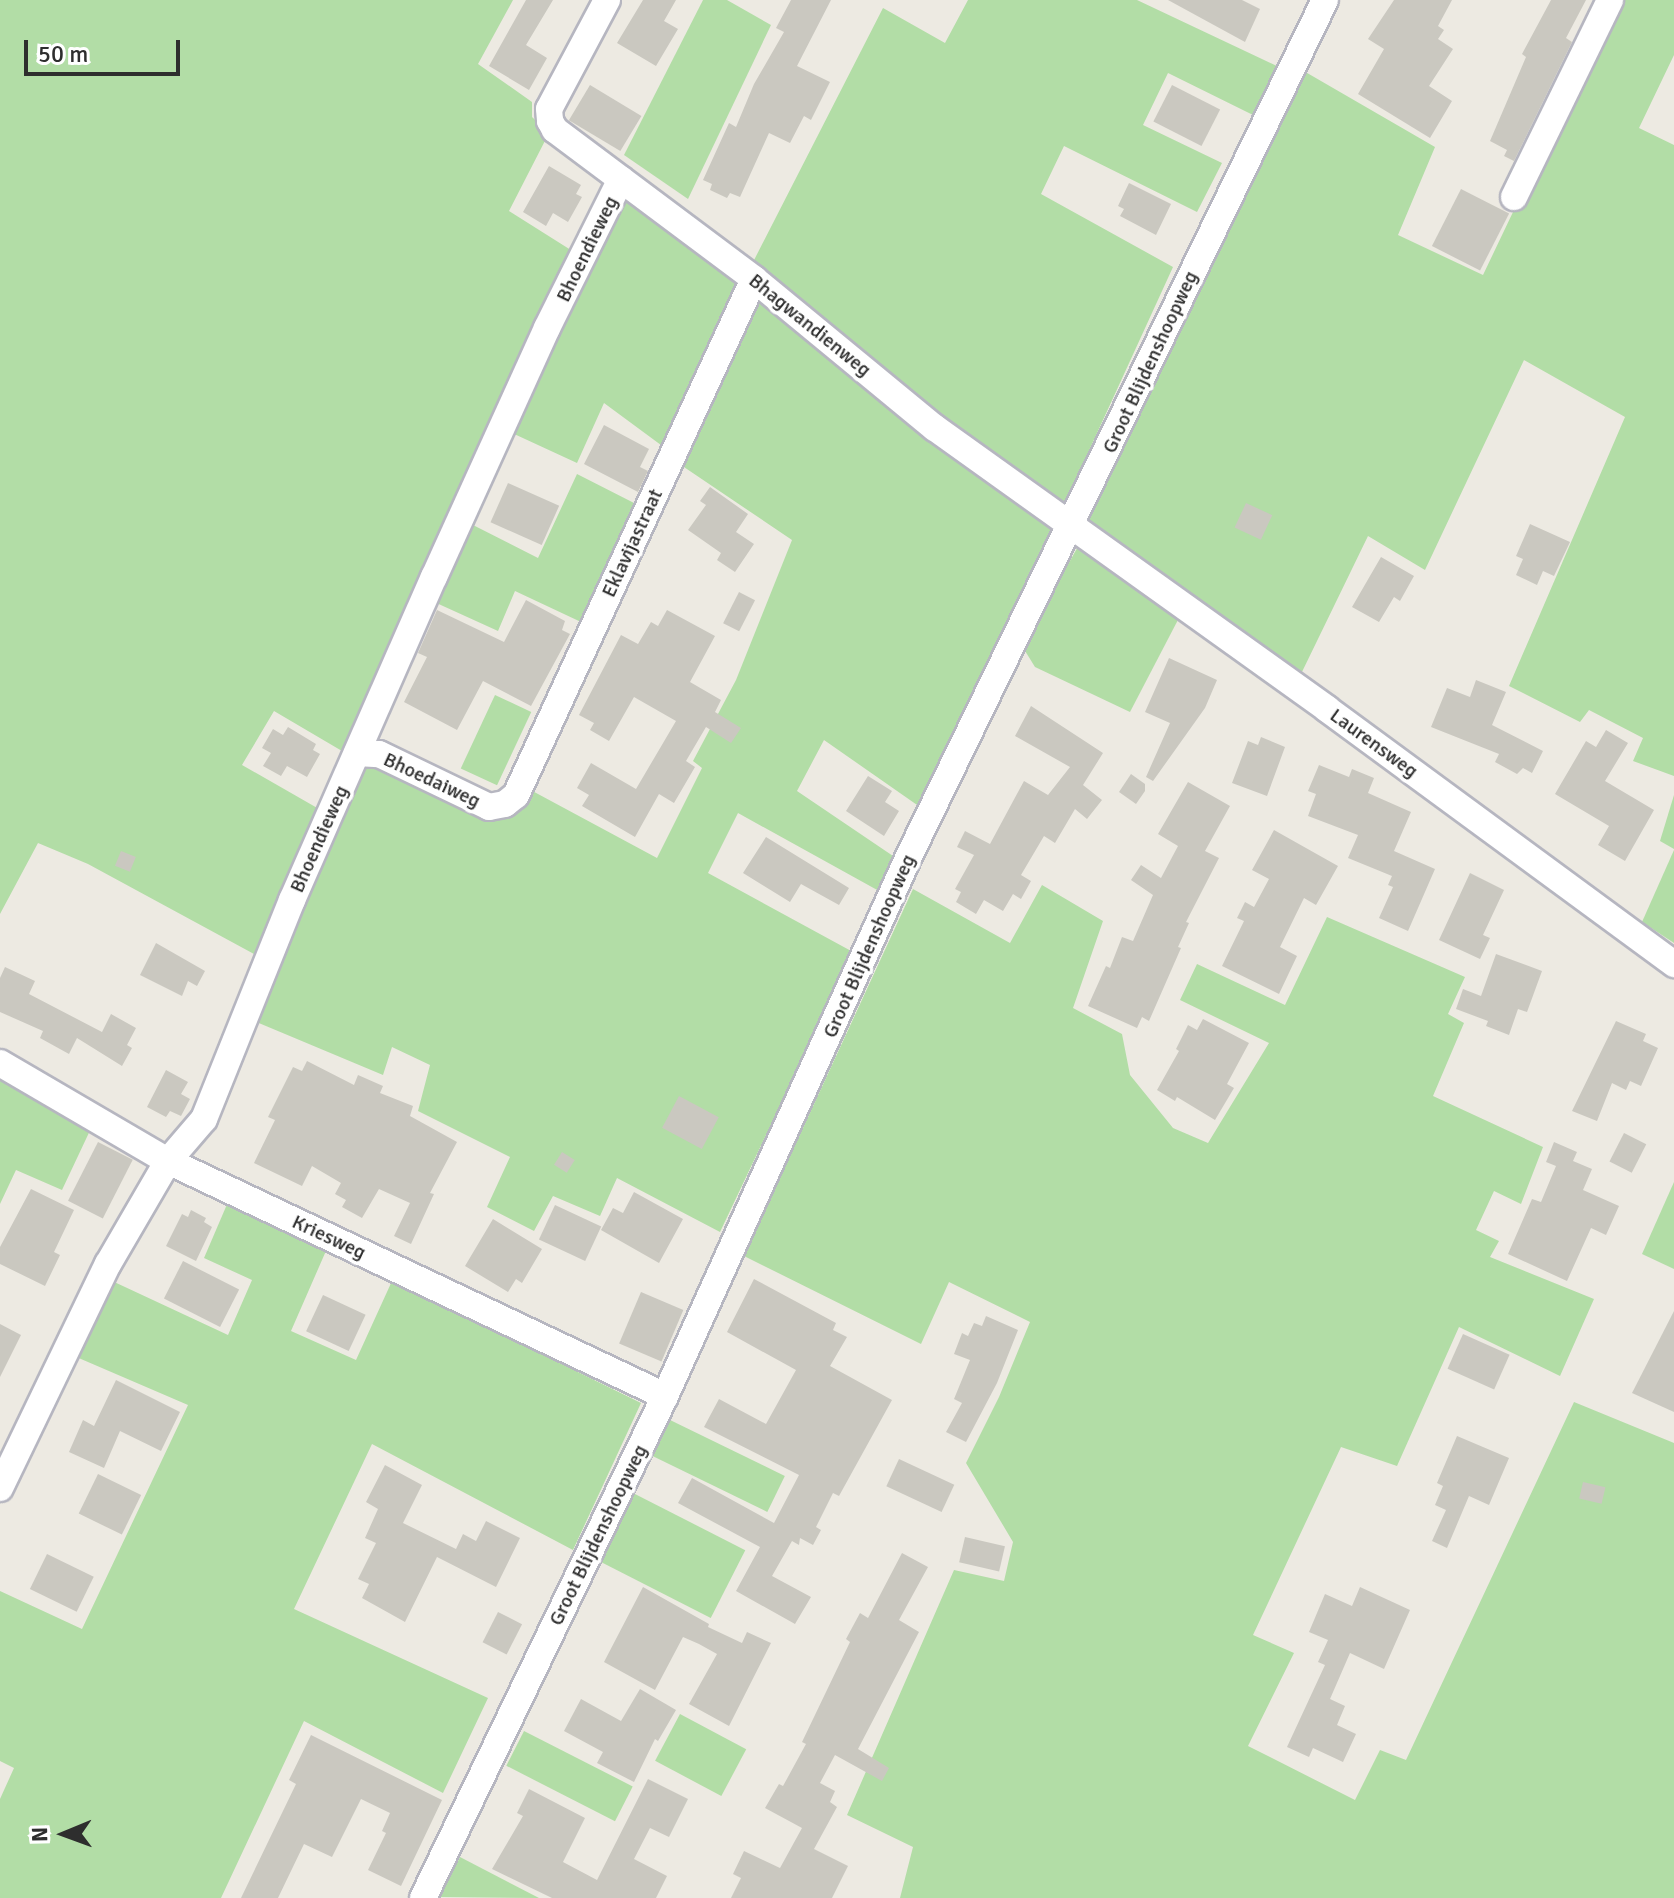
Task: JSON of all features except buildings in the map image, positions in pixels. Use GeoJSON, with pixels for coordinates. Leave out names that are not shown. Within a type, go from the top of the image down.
{"type":"FeatureCollection","features":[{"type":"Feature","properties":{"kind":"street","name":"Bhagwandienweg"},"geometry":{"type":"LineString","coordinates":[[607,0],[549,109],[555,130],[754,279],[935,428],[1071,529]]}},
{"type":"Feature","properties":{"kind":"street","name":"Groot Blijdenshoopweg"},"geometry":{"type":"LineString","coordinates":[[423,1898],[665,1396],[910,854],[1071,529],[1325,0]]}},
{"type":"Feature","properties":{"kind":"street"},"geometry":{"type":"LineString","coordinates":[[1514,197],[1610,0]]}},
{"type":"Feature","properties":{"kind":"street","name":"Bhoendieweg"},"geometry":{"type":"LineString","coordinates":[[0,1488],[108,1264],[168,1161],[204,1119],[275,940],[357,753],[547,328],[621,179]]}},
{"type":"Feature","properties":{"kind":"street","name":"Eklavijastraat"},"geometry":{"type":"LineString","coordinates":[[505,804],[516,795],[754,279]]}},
{"type":"Feature","properties":{"kind":"street","name":"Laurensweg"},"geometry":{"type":"LineString","coordinates":[[1071,529],[1315,700],[1674,964]]}},
{"type":"Feature","properties":{"kind":"street","name":"Bhoedaiweg"},"geometry":{"type":"LineString","coordinates":[[357,753],[379,754],[489,807],[505,804]]}},
{"type":"Feature","properties":{"kind":"street","name":"Kriesweg"},"geometry":{"type":"LineString","coordinates":[[0,1063],[168,1161],[665,1396]]}},
{"type":"Feature","properties":{"kind":"green space"},"geometry":{"type":"Polygon","coordinates":[[[0,0],[513,0],[478,64],[532,102],[532,117],[549,133],[509,211],[574,252],[342,751],[274,711],[242,765],[319,809],[254,954],[88,864],[38,843],[0,914],[0,0]]]}},
{"type":"Feature","properties":{"kind":"green space"},"geometry":{"type":"Polygon","coordinates":[[[703,0],[727,0],[771,25],[688,199],[624,155],[703,0]]]}},
{"type":"Feature","properties":{"kind":"green space"},"geometry":{"type":"Polygon","coordinates":[[[968,0],[1137,0],[1279,67],[1253,115],[1168,73],[1143,125],[1222,163],[1197,212],[1064,146],[1041,194],[1173,267],[1060,514],[751,266],[883,8],[945,43],[968,0]]]}},
{"type":"Feature","properties":{"kind":"green space"},"geometry":{"type":"Polygon","coordinates":[[[1614,0],[1674,0],[1674,55],[1639,128],[1674,145],[1674,776],[1633,761],[1643,738],[1589,710],[1580,722],[1509,686],[1625,417],[1524,360],[1425,570],[1368,536],[1300,676],[1099,534],[1088,521],[1092,506],[1302,70],[1435,147],[1398,235],[1483,275],[1614,0]]]}},
{"type":"Feature","properties":{"kind":"green space"},"geometry":{"type":"Polygon","coordinates":[[[624,191],[745,284],[665,448],[604,403],[577,463],[512,433],[624,191]]]}},
{"type":"Feature","properties":{"kind":"green space"},"geometry":{"type":"Polygon","coordinates":[[[757,292],[1053,526],[920,807],[824,740],[797,791],[896,858],[879,891],[738,813],[708,873],[853,952],[720,1232],[617,1178],[600,1216],[553,1196],[534,1231],[487,1207],[510,1157],[418,1111],[430,1065],[392,1047],[383,1075],[247,1018],[358,756],[494,814],[525,787],[657,858],[702,768],[693,761],[736,680],[792,540],[678,463],[757,292]]]}},
{"type":"Feature","properties":{"kind":"green space"},"geometry":{"type":"Polygon","coordinates":[[[577,474],[636,504],[581,622],[515,591],[498,631],[432,601],[471,524],[538,558],[577,474]]]}},
{"type":"Feature","properties":{"kind":"green space"},"geometry":{"type":"Polygon","coordinates":[[[1080,543],[1180,616],[1130,712],[1035,667],[1022,646],[1080,543]]]}},
{"type":"Feature","properties":{"kind":"green space"},"geometry":{"type":"Polygon","coordinates":[[[495,695],[531,712],[497,785],[461,768],[495,695]]]}},
{"type":"Feature","properties":{"kind":"green space"},"geometry":{"type":"Polygon","coordinates":[[[1674,795],[1674,849],[1660,841],[1674,795]]]}},
{"type":"Feature","properties":{"kind":"green space"},"geometry":{"type":"Polygon","coordinates":[[[1674,850],[1674,943],[1642,922],[1674,850]]]}},
{"type":"Feature","properties":{"kind":"green space"},"geometry":{"type":"Polygon","coordinates":[[[1042,885],[1103,921],[1073,1008],[1122,1034],[1130,1075],[1173,1128],[1208,1143],[1269,1043],[1180,1000],[1197,964],[1285,1005],[1327,917],[1465,977],[1448,1014],[1464,1023],[1433,1096],[1543,1147],[1521,1204],[1494,1191],[1476,1230],[1499,1241],[1490,1257],[1594,1299],[1560,1376],[1459,1327],[1397,1466],[1341,1447],[1253,1635],[1294,1653],[1248,1746],[1355,1800],[1380,1750],[1406,1760],[1574,1402],[1674,1443],[1674,1898],[900,1898],[913,1847],[847,1815],[954,1570],[1004,1581],[1013,1542],[966,1463],[999,1397],[1030,1322],[949,1282],[921,1344],[744,1256],[913,889],[1010,943],[1042,885]]]}},
{"type":"Feature","properties":{"kind":"green space"},"geometry":{"type":"Polygon","coordinates":[[[0,1074],[94,1122],[62,1190],[16,1170],[0,1204],[0,1074]]]}},
{"type":"Feature","properties":{"kind":"green space"},"geometry":{"type":"Polygon","coordinates":[[[1674,1182],[1674,1269],[1642,1254],[1674,1182]]]}},
{"type":"Feature","properties":{"kind":"green space"},"geometry":{"type":"Polygon","coordinates":[[[231,1195],[329,1244],[291,1331],[356,1360],[392,1281],[641,1403],[573,1550],[372,1444],[294,1609],[488,1698],[443,1793],[304,1721],[221,1898],[0,1898],[0,1799],[14,1768],[0,1761],[0,1591],[82,1629],[188,1405],[74,1356],[110,1280],[228,1335],[252,1280],[204,1258],[231,1195]]]}},
{"type":"Feature","properties":{"kind":"green space"},"geometry":{"type":"Polygon","coordinates":[[[668,1419],[785,1476],[767,1512],[650,1455],[668,1419]]]}},
{"type":"Feature","properties":{"kind":"green space"},"geometry":{"type":"Polygon","coordinates":[[[633,1493],[745,1550],[711,1618],[598,1561],[633,1493]]]}},
{"type":"Feature","properties":{"kind":"green space"},"geometry":{"type":"Polygon","coordinates":[[[680,1714],[746,1749],[721,1796],[655,1761],[680,1714]]]}},
{"type":"Feature","properties":{"kind":"green space"},"geometry":{"type":"Polygon","coordinates":[[[524,1731],[633,1786],[615,1821],[506,1766],[524,1731]]]}},
{"type":"Feature","properties":{"kind":"green space"},"geometry":{"type":"Polygon","coordinates":[[[460,1857],[539,1898],[440,1897],[460,1857]]]}}]}
